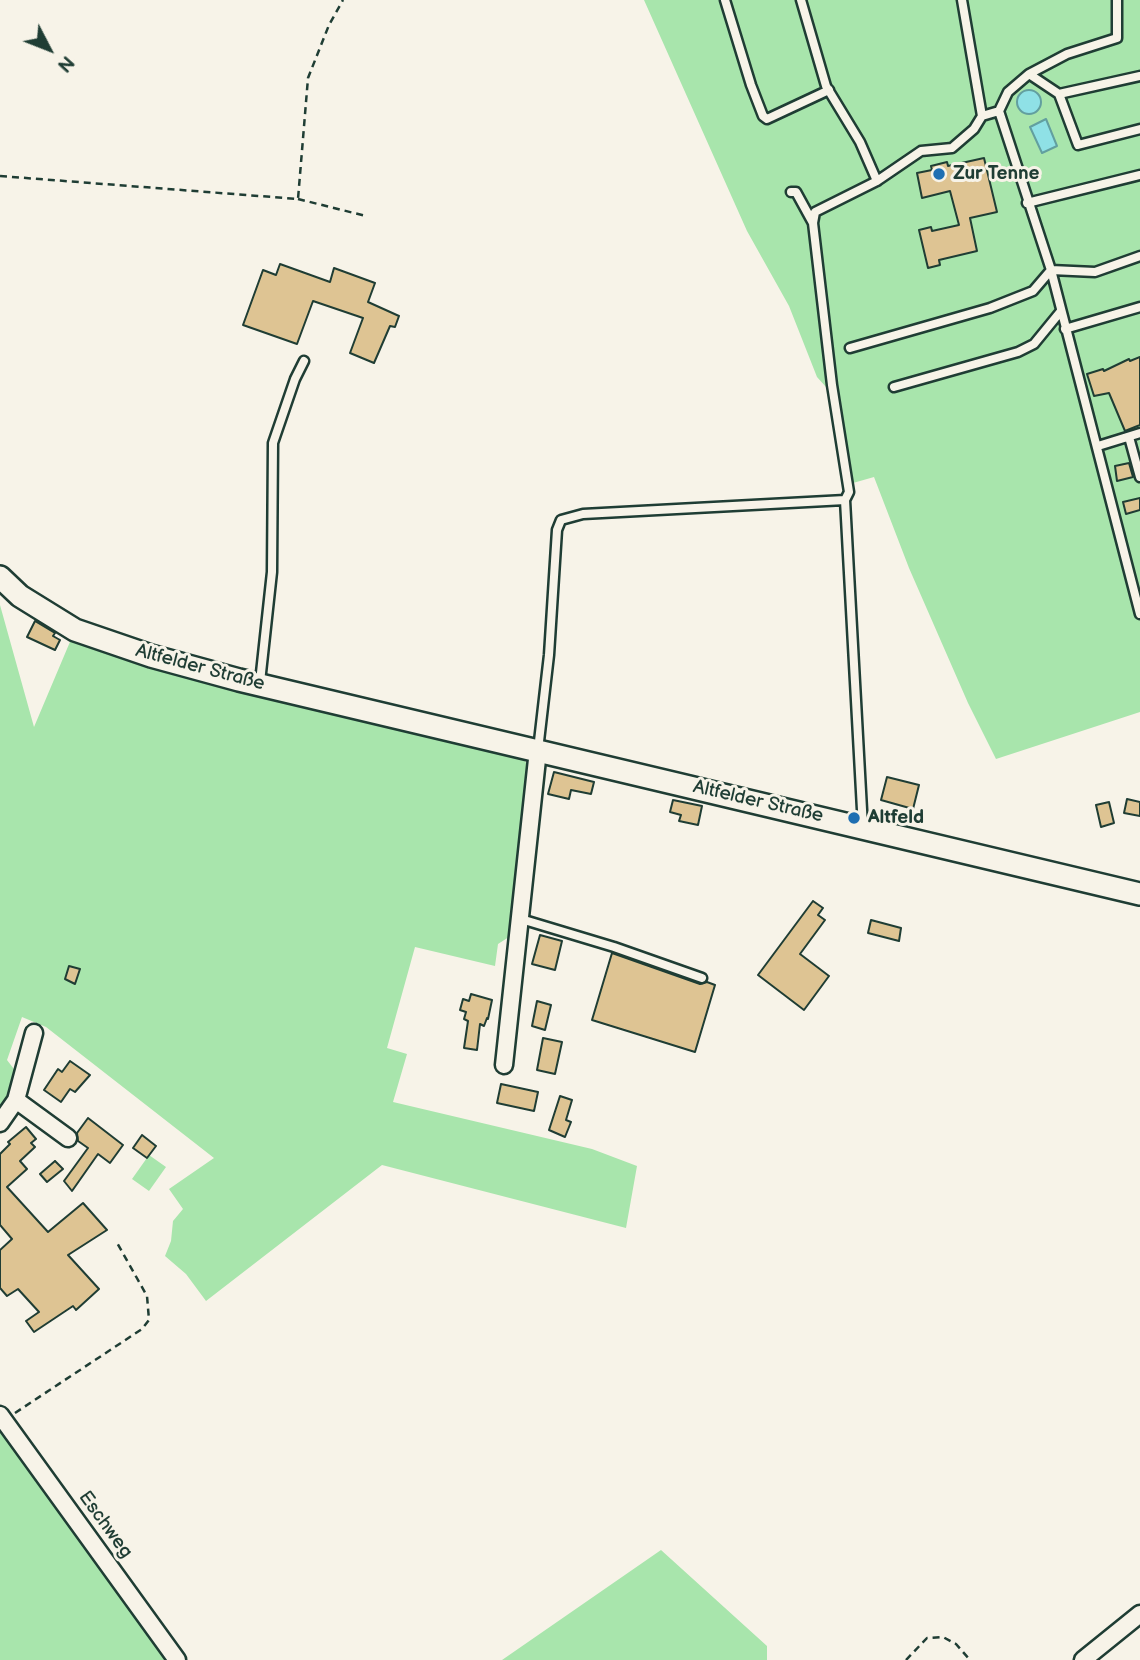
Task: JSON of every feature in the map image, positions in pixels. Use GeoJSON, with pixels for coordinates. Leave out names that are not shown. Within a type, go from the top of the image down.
{"type":"FeatureCollection","features":[{"type":"Feature","properties":{"kind":"street","name":"Altfelder Straße"},"geometry":{"type":"LineString","coordinates":[[0,578],[20,596],[75,629],[151,656],[260,685],[1140,894]]}},
{"type":"Feature","properties":{"kind":"street"},"geometry":{"type":"LineString","coordinates":[[504,1065],[538,750]]}},
{"type":"Feature","properties":{"kind":"street"},"geometry":{"type":"LineString","coordinates":[[0,1123],[16,1100],[34,1033]]}},
{"type":"Feature","properties":{"kind":"street"},"geometry":{"type":"LineString","coordinates":[[16,1100],[68,1138]]}},
{"type":"Feature","properties":{"kind":"street","name":"Eschweg"},"geometry":{"type":"LineString","coordinates":[[2,1418],[177,1660]]}},
{"type":"Feature","properties":{"kind":"street"},"geometry":{"type":"LineString","coordinates":[[1083,1660],[1140,1614]]}},
{"type":"Feature","properties":{"kind":"lane"},"geometry":{"type":"LineString","coordinates":[[725,0],[763,116],[767,119],[828,90]]}},
{"type":"Feature","properties":{"kind":"lane"},"geometry":{"type":"LineString","coordinates":[[801,0],[828,90],[860,142],[877,181]]}},
{"type":"Feature","properties":{"kind":"lane"},"geometry":{"type":"LineString","coordinates":[[863,828],[845,500],[849,492],[832,385],[813,223],[815,212],[877,181],[921,151],[952,148],[974,130],[982,116],[962,0]]}},
{"type":"Feature","properties":{"kind":"lane"},"geometry":{"type":"LineString","coordinates":[[1117,0],[1117,38],[1068,54],[1029,75],[1008,92],[999,111],[1051,270],[1140,614]]}},
{"type":"Feature","properties":{"kind":"lane"},"geometry":{"type":"LineString","coordinates":[[1029,75],[1059,94],[1078,145],[1140,129]]}},
{"type":"Feature","properties":{"kind":"lane"},"geometry":{"type":"LineString","coordinates":[[1059,94],[1140,76]]}},
{"type":"Feature","properties":{"kind":"lane"},"geometry":{"type":"LineString","coordinates":[[982,116],[999,111]]}},
{"type":"Feature","properties":{"kind":"lane"},"geometry":{"type":"LineString","coordinates":[[1027,203],[1140,175]]}},
{"type":"Feature","properties":{"kind":"lane"},"geometry":{"type":"LineString","coordinates":[[791,192],[796,192],[813,223]]}},
{"type":"Feature","properties":{"kind":"lane"},"geometry":{"type":"LineString","coordinates":[[1051,270],[1095,272],[1140,256]]}},
{"type":"Feature","properties":{"kind":"lane"},"geometry":{"type":"LineString","coordinates":[[850,348],[990,308],[1033,291],[1051,270]]}},
{"type":"Feature","properties":{"kind":"lane"},"geometry":{"type":"LineString","coordinates":[[1065,329],[1140,307]]}},
{"type":"Feature","properties":{"kind":"lane"},"geometry":{"type":"LineString","coordinates":[[894,387],[1018,352],[1034,344],[1060,312]]}},
{"type":"Feature","properties":{"kind":"lane"},"geometry":{"type":"LineString","coordinates":[[260,685],[272,572],[273,443],[304,361]]}},
{"type":"Feature","properties":{"kind":"lane"},"geometry":{"type":"LineString","coordinates":[[1098,446],[1140,433]]}},
{"type":"Feature","properties":{"kind":"lane"},"geometry":{"type":"LineString","coordinates":[[1129,437],[1140,477]]}},
{"type":"Feature","properties":{"kind":"lane"},"geometry":{"type":"LineString","coordinates":[[538,750],[557,530],[561,520],[583,514],[845,500]]}},
{"type":"Feature","properties":{"kind":"lane"},"geometry":{"type":"LineString","coordinates":[[520,919],[614,947],[702,978]]}},
{"type":"Feature","properties":{"kind":"path"},"geometry":{"type":"LineString","coordinates":[[298,200],[308,78],[329,24],[343,0]]}},
{"type":"Feature","properties":{"kind":"path"},"geometry":{"type":"LineString","coordinates":[[0,176],[298,200],[366,216]]}},
{"type":"Feature","properties":{"kind":"path"},"geometry":{"type":"LineString","coordinates":[[2,1418],[142,1329],[149,1320],[147,1296],[116,1241]]}},
{"type":"Feature","properties":{"kind":"path"},"geometry":{"type":"LineString","coordinates":[[906,1660],[926,1638],[943,1637],[956,1644],[970,1660]]}},
{"type":"Feature","properties":{"kind":"green space"},"geometry":{"type":"Polygon","coordinates":[[[644,0],[1140,0],[1140,712],[996,759],[968,703],[909,568],[874,477],[853,483],[826,387],[817,377],[789,306],[747,231],[644,0]]]}},
{"type":"Feature","properties":{"kind":"green space"},"geometry":{"type":"Polygon","coordinates":[[[0,605],[34,727],[75,630],[519,755],[530,767],[512,935],[498,944],[495,966],[415,947],[387,1048],[407,1054],[393,1102],[592,1149],[637,1166],[626,1228],[382,1165],[206,1301],[186,1274],[165,1256],[171,1241],[173,1221],[183,1209],[169,1189],[214,1158],[46,1027],[22,1017],[7,1060],[20,1077],[10,1092],[15,1095],[0,1114],[0,605]]]}},
{"type":"Feature","properties":{"kind":"green space"},"geometry":{"type":"Polygon","coordinates":[[[149,1155],[166,1167],[149,1191],[132,1179],[149,1155]]]}},
{"type":"Feature","properties":{"kind":"green space"},"geometry":{"type":"Polygon","coordinates":[[[0,1429],[167,1660],[0,1660],[0,1429]]]}},
{"type":"Feature","properties":{"kind":"green space"},"geometry":{"type":"Polygon","coordinates":[[[661,1550],[767,1646],[767,1660],[502,1660],[661,1550]]]}},
{"type":"Feature","properties":{"kind":"water"},"geometry":{"type":"Polygon","coordinates":[[[1029,90],[1038,93],[1041,102],[1038,111],[1029,114],[1020,111],[1017,102],[1020,93],[1029,90]]]}},
{"type":"Feature","properties":{"kind":"water"},"geometry":{"type":"Polygon","coordinates":[[[1046,119],[1057,146],[1042,153],[1030,127],[1046,119]]]}},
{"type":"Feature","properties":{"kind":"building"},"geometry":{"type":"Polygon","coordinates":[[[984,158],[997,212],[970,218],[977,251],[939,260],[940,265],[928,268],[919,230],[931,227],[932,231],[959,225],[950,191],[922,198],[917,173],[932,170],[931,166],[947,162],[948,166],[984,158]]]}},
{"type":"Feature","properties":{"kind":"building"},"geometry":{"type":"Polygon","coordinates":[[[280,264],[330,282],[334,268],[375,283],[368,302],[399,316],[395,327],[390,326],[374,363],[350,353],[363,318],[313,301],[297,344],[243,325],[263,270],[276,275],[280,264]]]}},
{"type":"Feature","properties":{"kind":"building"},"geometry":{"type":"Polygon","coordinates":[[[1140,357],[1140,425],[1125,431],[1109,393],[1094,396],[1087,374],[1103,369],[1104,371],[1129,359],[1130,361],[1140,357]]]}},
{"type":"Feature","properties":{"kind":"building"},"geometry":{"type":"Polygon","coordinates":[[[1129,463],[1133,477],[1117,481],[1115,466],[1129,463]]]}},
{"type":"Feature","properties":{"kind":"building"},"geometry":{"type":"Polygon","coordinates":[[[1140,498],[1140,510],[1126,514],[1123,502],[1140,498]]]}},
{"type":"Feature","properties":{"kind":"building"},"geometry":{"type":"Polygon","coordinates":[[[35,621],[55,633],[53,636],[60,640],[55,650],[27,637],[35,621]]]}},
{"type":"Feature","properties":{"kind":"building"},"geometry":{"type":"Polygon","coordinates":[[[554,772],[594,782],[591,794],[571,790],[569,799],[548,794],[554,772]]]}},
{"type":"Feature","properties":{"kind":"building"},"geometry":{"type":"Polygon","coordinates":[[[887,777],[919,785],[913,809],[881,800],[887,777]]]}},
{"type":"Feature","properties":{"kind":"building"},"geometry":{"type":"Polygon","coordinates":[[[1127,799],[1140,802],[1140,816],[1124,813],[1127,799]]]}},
{"type":"Feature","properties":{"kind":"building"},"geometry":{"type":"Polygon","coordinates":[[[673,800],[702,806],[698,825],[679,821],[681,815],[670,812],[673,800]]]}},
{"type":"Feature","properties":{"kind":"building"},"geometry":{"type":"Polygon","coordinates":[[[1109,802],[1114,823],[1101,827],[1096,805],[1109,802]]]}},
{"type":"Feature","properties":{"kind":"building"},"geometry":{"type":"Polygon","coordinates":[[[813,901],[823,908],[818,915],[825,920],[800,954],[829,976],[804,1010],[758,975],[813,901]]]}},
{"type":"Feature","properties":{"kind":"building"},"geometry":{"type":"Polygon","coordinates":[[[871,920],[901,928],[899,941],[868,933],[871,920]]]}},
{"type":"Feature","properties":{"kind":"building"},"geometry":{"type":"Polygon","coordinates":[[[540,935],[562,941],[555,970],[532,964],[540,935]]]}},
{"type":"Feature","properties":{"kind":"building"},"geometry":{"type":"Polygon","coordinates":[[[612,953],[700,984],[707,982],[715,985],[695,1052],[592,1020],[612,953]]]}},
{"type":"Feature","properties":{"kind":"building"},"geometry":{"type":"Polygon","coordinates":[[[69,966],[80,969],[75,984],[65,979],[69,966]]]}},
{"type":"Feature","properties":{"kind":"building"},"geometry":{"type":"Polygon","coordinates":[[[471,994],[492,1000],[488,1019],[484,1026],[480,1024],[477,1050],[464,1048],[468,1021],[464,1019],[466,1012],[460,1010],[463,999],[469,1001],[471,994]]]}},
{"type":"Feature","properties":{"kind":"building"},"geometry":{"type":"Polygon","coordinates":[[[537,1001],[551,1005],[545,1030],[532,1026],[537,1001]]]}},
{"type":"Feature","properties":{"kind":"building"},"geometry":{"type":"Polygon","coordinates":[[[543,1038],[562,1042],[555,1074],[537,1070],[543,1038]]]}},
{"type":"Feature","properties":{"kind":"building"},"geometry":{"type":"Polygon","coordinates":[[[70,1061],[90,1075],[75,1092],[70,1089],[61,1102],[44,1090],[58,1069],[62,1072],[70,1061]]]}},
{"type":"Feature","properties":{"kind":"building"},"geometry":{"type":"Polygon","coordinates":[[[501,1084],[538,1092],[534,1111],[497,1103],[501,1084]]]}},
{"type":"Feature","properties":{"kind":"building"},"geometry":{"type":"Polygon","coordinates":[[[560,1096],[572,1100],[566,1120],[571,1122],[565,1137],[549,1130],[560,1096]]]}},
{"type":"Feature","properties":{"kind":"building"},"geometry":{"type":"Polygon","coordinates":[[[88,1118],[123,1145],[110,1163],[98,1154],[72,1191],[64,1181],[88,1148],[78,1141],[77,1133],[88,1118]]]}},
{"type":"Feature","properties":{"kind":"building"},"geometry":{"type":"Polygon","coordinates":[[[26,1127],[36,1139],[31,1143],[35,1147],[20,1161],[27,1169],[7,1187],[48,1232],[83,1203],[107,1230],[68,1255],[99,1289],[76,1310],[73,1306],[34,1332],[26,1321],[39,1312],[18,1289],[7,1296],[0,1288],[0,1250],[12,1239],[0,1225],[0,1154],[10,1144],[8,1142],[26,1127]]]}},
{"type":"Feature","properties":{"kind":"building"},"geometry":{"type":"Polygon","coordinates":[[[142,1135],[156,1146],[147,1158],[133,1148],[142,1135]]]}},
{"type":"Feature","properties":{"kind":"building"},"geometry":{"type":"Polygon","coordinates":[[[55,1161],[63,1169],[47,1182],[40,1174],[55,1161]]]}},
{"type":"Feature","properties":{"kind":"place","name":"Zur Tenne"},"geometry":{"type":"Point","coordinates":[939,174]}},
{"type":"Feature","properties":{"kind":"place","name":"Altfeld"},"geometry":{"type":"Point","coordinates":[854,818]}}]}
